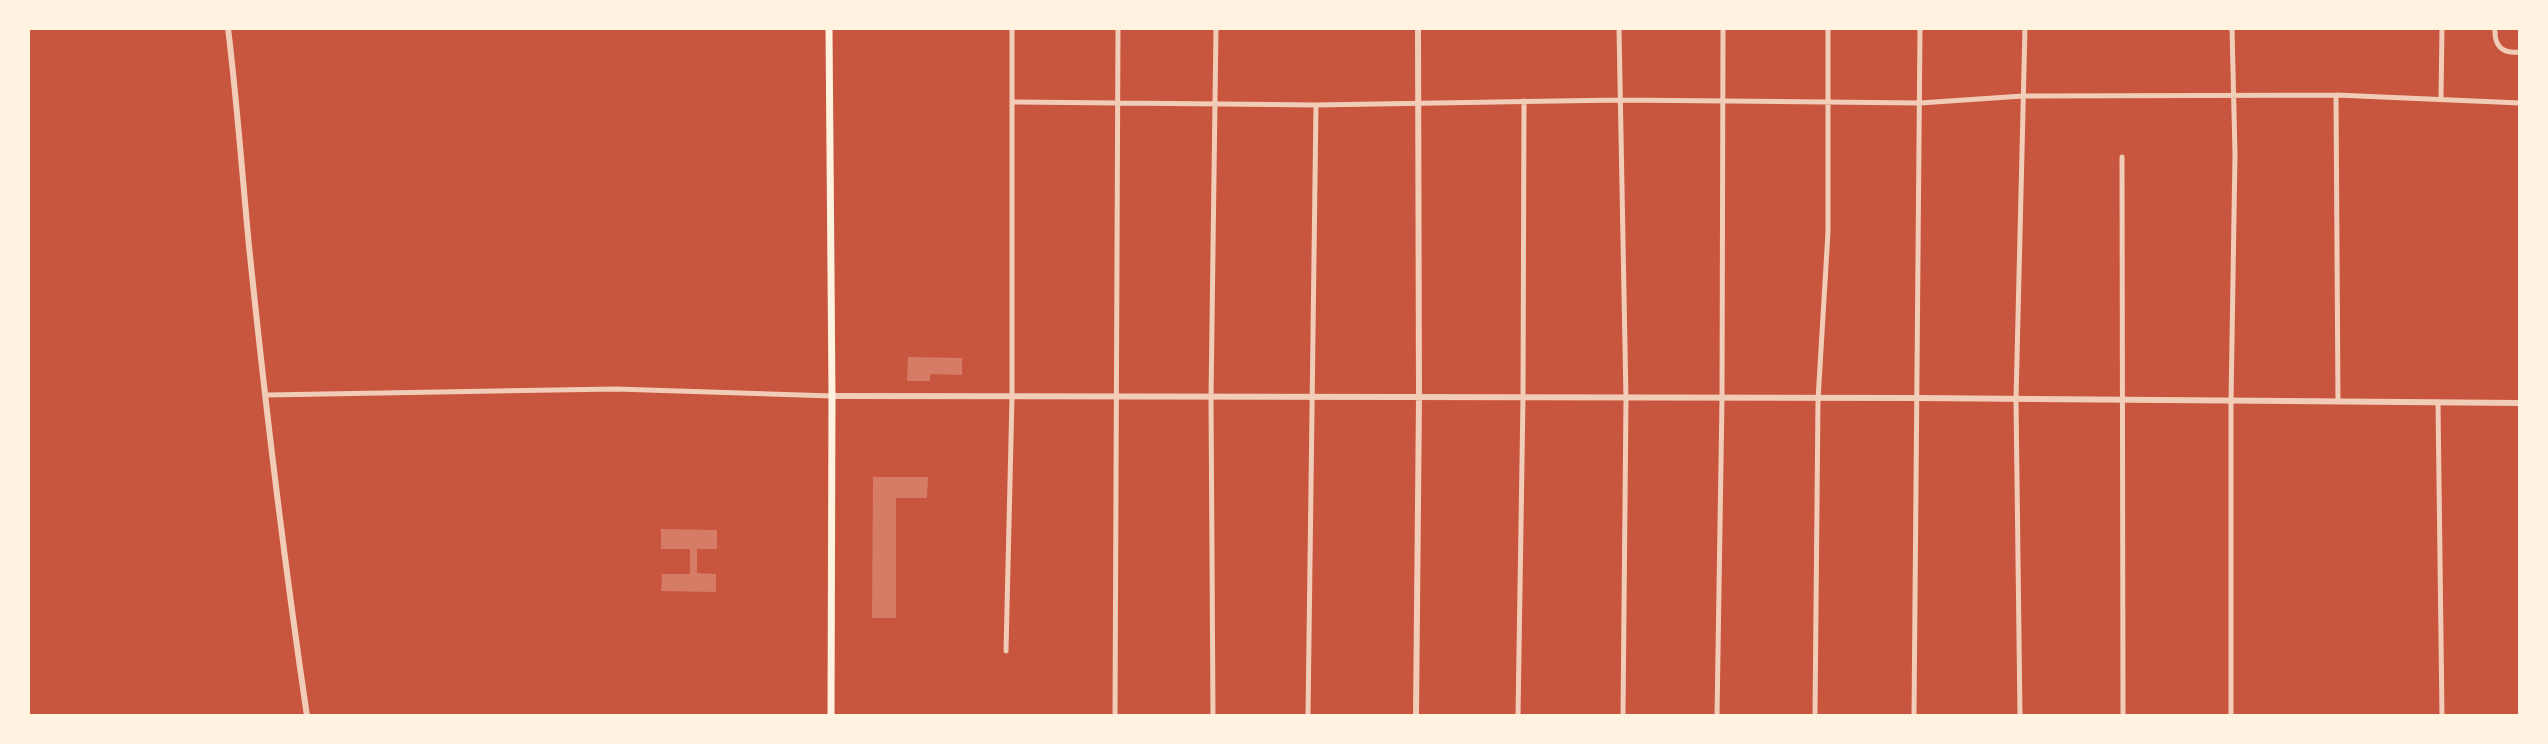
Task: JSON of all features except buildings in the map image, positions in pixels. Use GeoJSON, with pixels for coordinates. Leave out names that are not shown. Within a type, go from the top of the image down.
{"type":"FeatureCollection","features":[{"type":"Feature","properties":{"kind":"main road"},"geometry":{"type":"LineString","coordinates":[[829,28],[832,396],[831,716]]}},
{"type":"Feature","properties":{"kind":"street"},"geometry":{"type":"LineString","coordinates":[[228,28],[267,395],[294,627],[307,716]]}},
{"type":"Feature","properties":{"kind":"street"},"geometry":{"type":"LineString","coordinates":[[1006,651],[1012,397],[1012,28]]}},
{"type":"Feature","properties":{"kind":"street"},"geometry":{"type":"LineString","coordinates":[[1115,716],[1118,28]]}},
{"type":"Feature","properties":{"kind":"street"},"geometry":{"type":"LineString","coordinates":[[1213,716],[1210,398],[1216,28]]}},
{"type":"Feature","properties":{"kind":"street"},"geometry":{"type":"LineString","coordinates":[[1416,716],[1419,398],[1418,28]]}},
{"type":"Feature","properties":{"kind":"street"},"geometry":{"type":"LineString","coordinates":[[1619,28],[1626,399],[1623,716]]}},
{"type":"Feature","properties":{"kind":"street"},"geometry":{"type":"LineString","coordinates":[[1717,716],[1722,399],[1723,28]]}},
{"type":"Feature","properties":{"kind":"street"},"geometry":{"type":"LineString","coordinates":[[1815,716],[1818,400],[1828,232],[1828,28]]}},
{"type":"Feature","properties":{"kind":"street"},"geometry":{"type":"LineString","coordinates":[[1914,716],[1920,28]]}},
{"type":"Feature","properties":{"kind":"street"},"geometry":{"type":"LineString","coordinates":[[2020,716],[2016,400],[2025,28]]}},
{"type":"Feature","properties":{"kind":"street"},"geometry":{"type":"LineString","coordinates":[[2231,716],[2231,402],[2235,154],[2232,28]]}},
{"type":"Feature","properties":{"kind":"street"},"geometry":{"type":"LineString","coordinates":[[2441,99],[2442,28]]}},
{"type":"Feature","properties":{"kind":"street"},"geometry":{"type":"LineString","coordinates":[[2495,28],[2496,45],[2511,53],[2520,52]]}},
{"type":"Feature","properties":{"kind":"street"},"geometry":{"type":"LineString","coordinates":[[1012,102],[1216,102],[1316,105],[1723,100],[1828,104],[1920,103],[2023,96],[2336,95],[2520,103]]}},
{"type":"Feature","properties":{"kind":"street"},"geometry":{"type":"LineString","coordinates":[[2336,95],[2338,402]]}},
{"type":"Feature","properties":{"kind":"street"},"geometry":{"type":"LineString","coordinates":[[1518,716],[1523,398],[1524,101]]}},
{"type":"Feature","properties":{"kind":"street"},"geometry":{"type":"LineString","coordinates":[[1308,716],[1316,105]]}},
{"type":"Feature","properties":{"kind":"street"},"geometry":{"type":"LineString","coordinates":[[2122,157],[2123,716]]}},
{"type":"Feature","properties":{"kind":"street"},"geometry":{"type":"LineString","coordinates":[[267,395],[616,388],[832,396],[1818,400],[1917,398],[2520,403]]}},
{"type":"Feature","properties":{"kind":"street"},"geometry":{"type":"LineString","coordinates":[[2438,402],[2442,716]]}}]}
